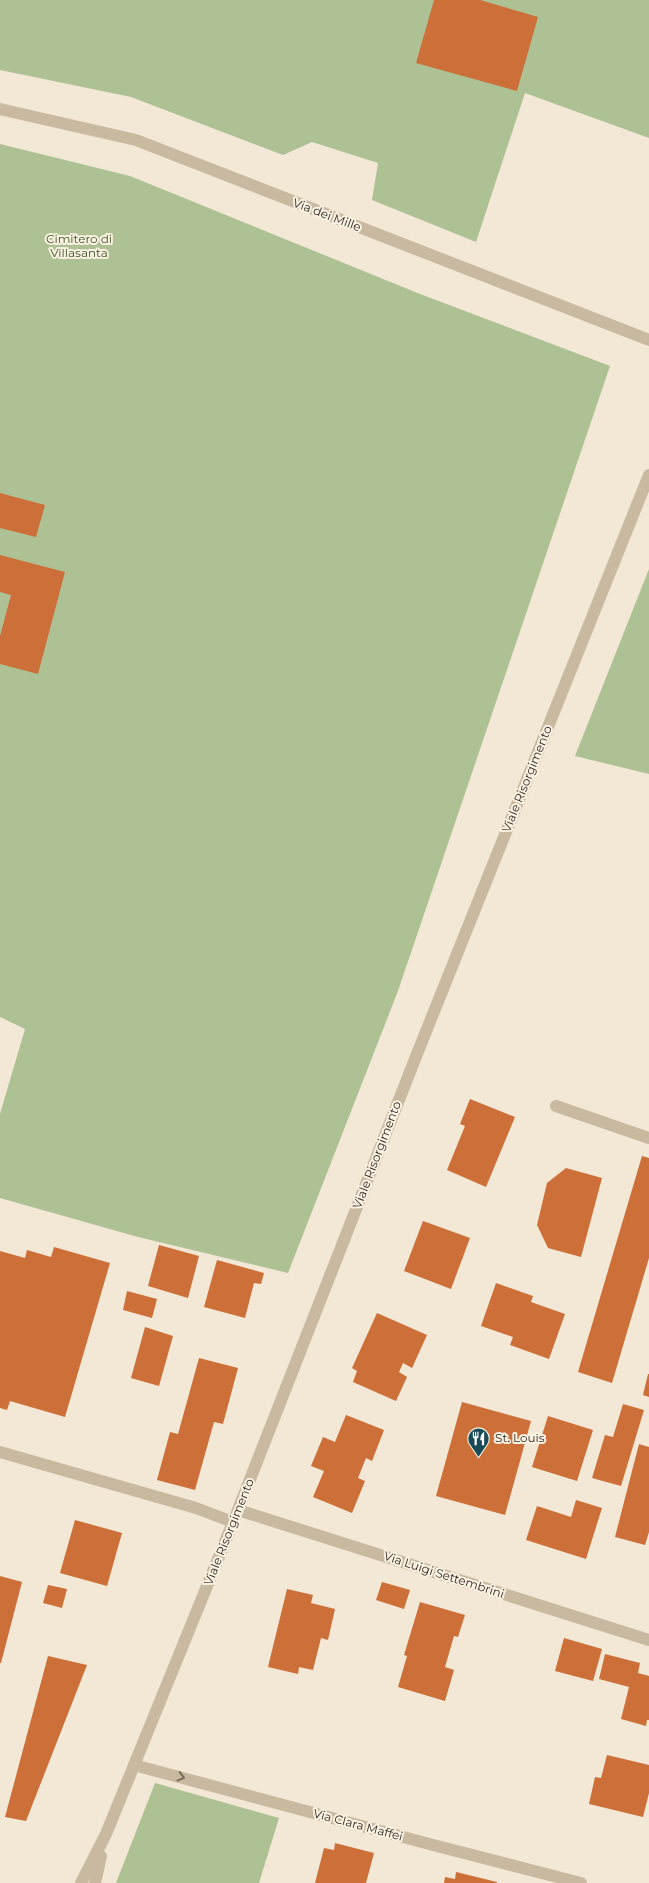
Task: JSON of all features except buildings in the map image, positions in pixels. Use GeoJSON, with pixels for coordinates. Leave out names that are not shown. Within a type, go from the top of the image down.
{"type":"FeatureCollection","features":[{"type":"Feature","properties":{"kind":"street","name":"Via dei Mille"},"geometry":{"type":"LineString","coordinates":[[0,109],[136,140],[649,340]]}},
{"type":"Feature","properties":{"kind":"street","name":"Viale Risorgimento"},"geometry":{"type":"LineString","coordinates":[[82,1883],[106,1834],[236,1516],[417,1054],[649,475]]}},
{"type":"Feature","properties":{"kind":"street"},"geometry":{"type":"LineString","coordinates":[[556,1106],[649,1138]]}},
{"type":"Feature","properties":{"kind":"street","name":"Via Luigi Settembrini"},"geometry":{"type":"LineString","coordinates":[[0,1452],[196,1508],[236,1516],[649,1640]]}},
{"type":"Feature","properties":{"kind":"street","name":"Via Clara Maffei"},"geometry":{"type":"LineString","coordinates":[[134,1765],[433,1846],[581,1883]]}},
{"type":"Feature","properties":{"kind":"street","name":"Viale Risorgimento"},"geometry":{"type":"LineString","coordinates":[[94,1883],[106,1834]]}},
{"type":"Feature","properties":{"kind":"green space"},"geometry":{"type":"Polygon","coordinates":[[[0,0],[649,0],[649,138],[525,93],[476,242],[372,200],[378,163],[312,142],[283,155],[131,97],[0,70],[0,0]]]}},
{"type":"Feature","properties":{"kind":"green space","name":"Cimitero di Villasanta"},"geometry":{"type":"Polygon","coordinates":[[[0,144],[130,176],[420,294],[610,366],[398,991],[288,1273],[138,1237],[0,1198],[0,1114],[25,1029],[0,1017],[0,144]]]}},
{"type":"Feature","properties":{"kind":"green space"},"geometry":{"type":"Polygon","coordinates":[[[649,569],[649,774],[575,756],[649,569]]]}},
{"type":"Feature","properties":{"kind":"green space"},"geometry":{"type":"Polygon","coordinates":[[[155,1783],[279,1818],[259,1883],[116,1883],[155,1783]]]}},
{"type":"Feature","properties":{"kind":"place","name":"St. Louis"},"geometry":{"type":"Point","coordinates":[479,1457]}}]}
